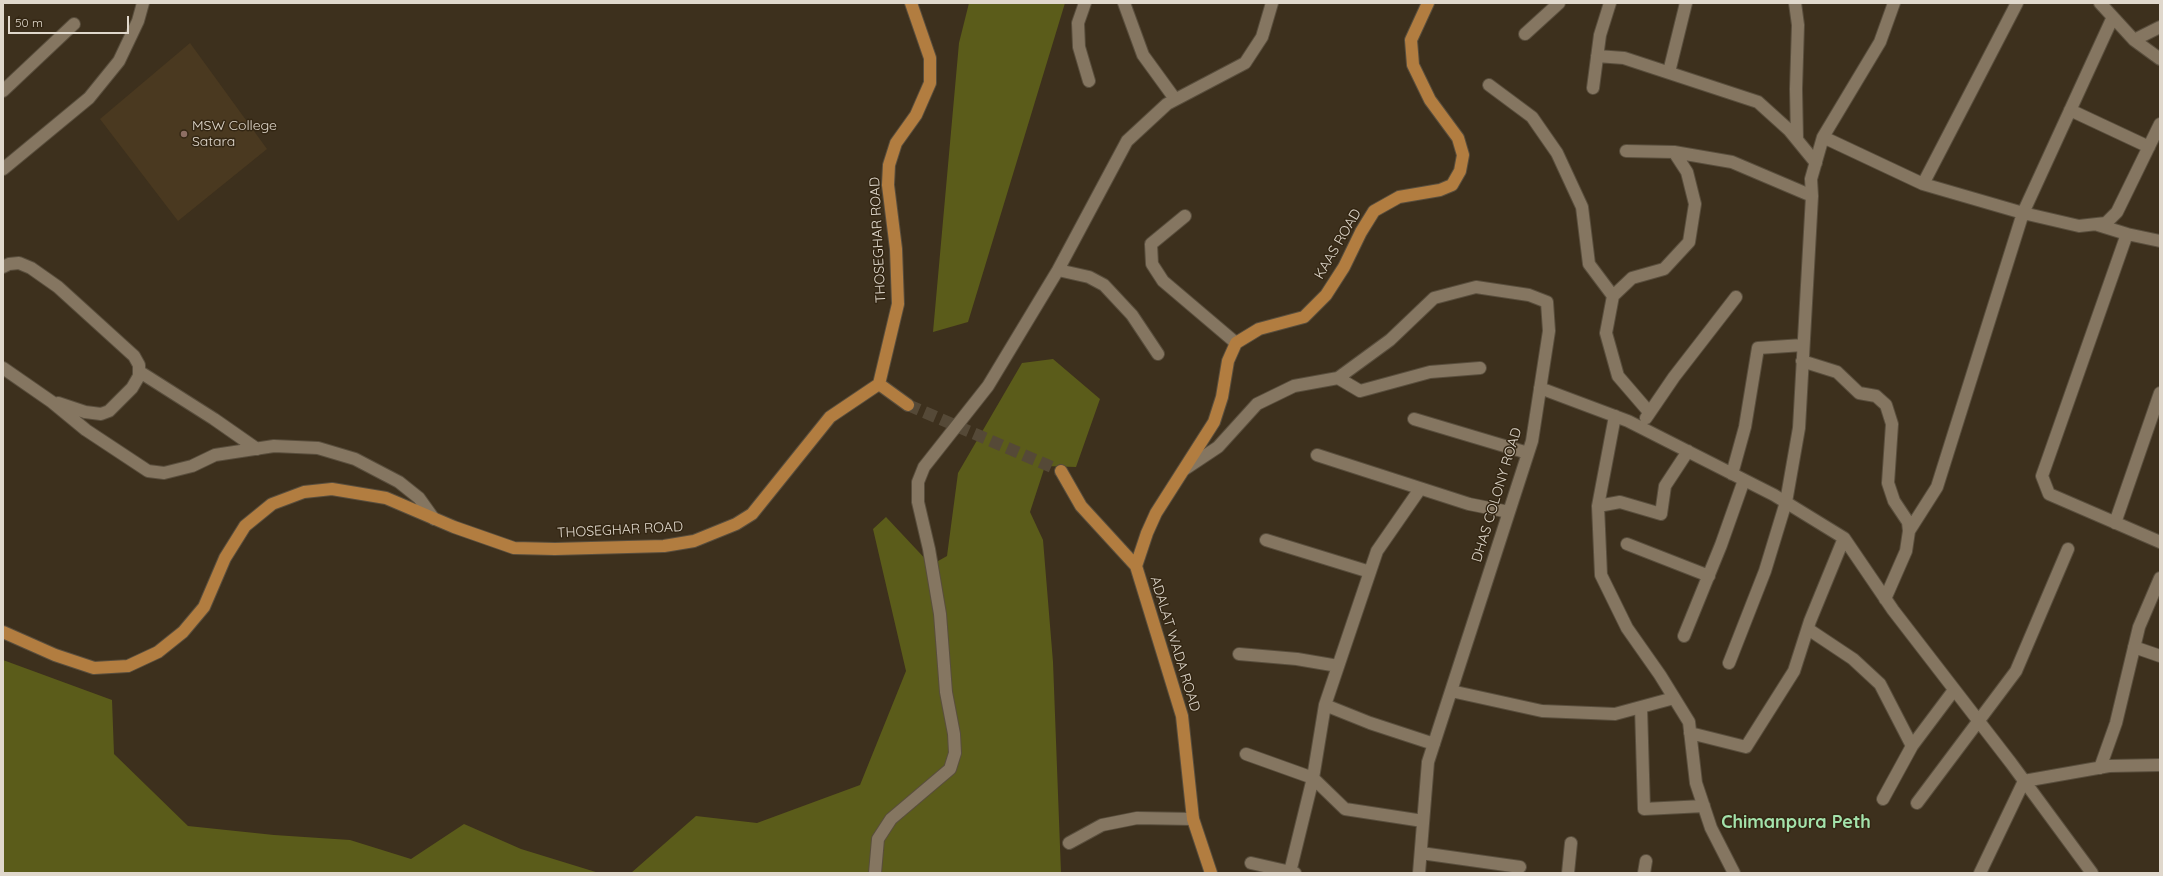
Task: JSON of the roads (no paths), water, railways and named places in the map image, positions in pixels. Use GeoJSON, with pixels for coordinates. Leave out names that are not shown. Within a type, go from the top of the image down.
{"type":"FeatureCollection","features":[{"type":"Feature","properties":{"kind":"main road","name":"THOSEGHAR ROAD"},"geometry":{"type":"LineString","coordinates":[[3,632],[55,655],[94,668],[128,666],[158,652],[183,632],[204,607],[225,558],[245,526],[272,504],[304,492],[332,489],[386,498],[434,519],[514,548],[555,549],[664,546],[694,541],[736,524],[752,514],[830,416],[879,384],[898,304],[896,249],[888,185],[889,165],[896,143],[916,115],[930,83],[930,58],[911,3]]}},
{"type":"Feature","properties":{"kind":"main road","name":"KAAS ROAD"},"geometry":{"type":"LineString","coordinates":[[1236,343],[1259,329],[1304,318],[1326,295],[1344,267],[1361,232],[1374,211],[1399,197],[1440,190],[1452,185],[1460,171],[1463,156],[1458,138],[1430,100],[1413,65],[1411,40],[1428,3]]}},
{"type":"Feature","properties":{"kind":"main road"},"geometry":{"type":"LineString","coordinates":[[1136,566],[1147,533],[1156,513],[1214,422],[1222,397],[1228,361],[1236,343]]}},
{"type":"Feature","properties":{"kind":"main road"},"geometry":{"type":"LineString","coordinates":[[879,384],[908,405]]}},
{"type":"Feature","properties":{"kind":"main road","name":"ADALAT WADA ROAD"},"geometry":{"type":"LineString","coordinates":[[1061,471],[1081,506],[1136,566],[1182,716],[1194,819],[1211,873]]}},
{"type":"Feature","properties":{"kind":"street"},"geometry":{"type":"LineString","coordinates":[[3,169],[89,98],[119,61],[138,21],[143,3]]}},
{"type":"Feature","properties":{"kind":"street"},"geometry":{"type":"LineString","coordinates":[[1085,3],[1078,23],[1079,47],[1089,81]]}},
{"type":"Feature","properties":{"kind":"street"},"geometry":{"type":"LineString","coordinates":[[1124,3],[1143,55],[1175,100]]}},
{"type":"Feature","properties":{"kind":"street"},"geometry":{"type":"LineString","coordinates":[[875,873],[878,839],[891,819],[950,769],[955,753],[954,734],[946,692],[940,614],[929,549],[918,502],[918,482],[924,467],[988,386],[1058,270],[1127,141],[1167,104],[1244,63],[1262,37],[1272,3]]}},
{"type":"Feature","properties":{"kind":"street"},"geometry":{"type":"LineString","coordinates":[[1525,34],[1559,3]]}},
{"type":"Feature","properties":{"kind":"street"},"geometry":{"type":"LineString","coordinates":[[1593,88],[1600,35],[1610,3]]}},
{"type":"Feature","properties":{"kind":"street"},"geometry":{"type":"LineString","coordinates":[[1669,72],[1686,3]]}},
{"type":"Feature","properties":{"kind":"street"},"geometry":{"type":"LineString","coordinates":[[1795,3],[1798,25],[1796,89],[1797,139]]}},
{"type":"Feature","properties":{"kind":"street"},"geometry":{"type":"LineString","coordinates":[[1729,663],[1765,571],[1786,502],[1799,428],[1812,196],[1811,179],[1823,137],[1880,42],[1894,3]]}},
{"type":"Feature","properties":{"kind":"street"},"geometry":{"type":"LineString","coordinates":[[1923,184],[2017,3]]}},
{"type":"Feature","properties":{"kind":"street"},"geometry":{"type":"LineString","coordinates":[[2100,3],[2112,19],[2134,40],[2160,59]]}},
{"type":"Feature","properties":{"kind":"street"},"geometry":{"type":"LineString","coordinates":[[1909,532],[1937,487],[2023,212],[2112,19]]}},
{"type":"Feature","properties":{"kind":"street"},"geometry":{"type":"LineString","coordinates":[[3,92],[74,24]]}},
{"type":"Feature","properties":{"kind":"street"},"geometry":{"type":"LineString","coordinates":[[2134,40],[2160,27]]}},
{"type":"Feature","properties":{"kind":"street"},"geometry":{"type":"LineString","coordinates":[[1597,56],[1624,58],[1758,102],[1789,130],[1816,163]]}},
{"type":"Feature","properties":{"kind":"street"},"geometry":{"type":"LineString","coordinates":[[1489,85],[1532,117],[1557,153],[1582,207],[1589,264],[1613,296]]}},
{"type":"Feature","properties":{"kind":"street"},"geometry":{"type":"LineString","coordinates":[[2070,110],[2149,147]]}},
{"type":"Feature","properties":{"kind":"street"},"geometry":{"type":"LineString","coordinates":[[1823,137],[1923,184],[2078,226],[2098,225],[2106,222],[2117,212],[2160,124]]}},
{"type":"Feature","properties":{"kind":"street"},"geometry":{"type":"LineString","coordinates":[[1626,151],[1674,152],[1732,162],[1812,196]]}},
{"type":"Feature","properties":{"kind":"street"},"geometry":{"type":"LineString","coordinates":[[1649,412],[1618,376],[1606,332],[1613,296],[1632,278],[1664,269],[1689,242],[1695,204],[1687,172],[1674,152]]}},
{"type":"Feature","properties":{"kind":"street"},"geometry":{"type":"LineString","coordinates":[[1185,216],[1151,244],[1152,264],[1163,281],[1236,343]]}},
{"type":"Feature","properties":{"kind":"street"},"geometry":{"type":"LineString","coordinates":[[2098,225],[2160,242]]}},
{"type":"Feature","properties":{"kind":"street"},"geometry":{"type":"LineString","coordinates":[[2127,234],[2042,476],[2049,494],[2160,542]]}},
{"type":"Feature","properties":{"kind":"street"},"geometry":{"type":"LineString","coordinates":[[3,267],[9,264],[19,263],[31,268],[58,288],[134,356],[139,365],[140,372],[132,388],[109,411],[101,414],[85,412],[52,402]]}},
{"type":"Feature","properties":{"kind":"street"},"geometry":{"type":"LineString","coordinates":[[1058,270],[1089,277],[1104,285],[1132,315],[1158,354]]}},
{"type":"Feature","properties":{"kind":"street","name":"DHAS COLONY ROAD"},"geometry":{"type":"LineString","coordinates":[[1185,469],[1218,447],[1257,404],[1294,386],[1338,378],[1390,340],[1434,298],[1476,287],[1529,295],[1548,302],[1549,331],[1528,453],[1428,762],[1419,873]]}},
{"type":"Feature","properties":{"kind":"street"},"geometry":{"type":"LineString","coordinates":[[1640,427],[1649,412],[1736,297]]}},
{"type":"Feature","properties":{"kind":"street"},"geometry":{"type":"LineString","coordinates":[[1732,474],[1745,427],[1758,348],[1803,345]]}},
{"type":"Feature","properties":{"kind":"street"},"geometry":{"type":"LineString","coordinates":[[1802,361],[1837,372],[1859,393],[1876,396],[1886,405],[1892,424],[1888,483],[1894,501],[1908,522],[1909,532],[1906,551],[1885,599]]}},
{"type":"Feature","properties":{"kind":"street"},"geometry":{"type":"LineString","coordinates":[[3,368],[52,402],[86,430],[148,471],[164,473],[192,466],[215,455],[274,446],[318,448],[355,459],[399,482],[420,498],[434,519]]}},
{"type":"Feature","properties":{"kind":"street"},"geometry":{"type":"LineString","coordinates":[[1338,378],[1360,391],[1430,372],[1480,368]]}},
{"type":"Feature","properties":{"kind":"street"},"geometry":{"type":"LineString","coordinates":[[140,372],[214,419],[257,449]]}},
{"type":"Feature","properties":{"kind":"street"},"geometry":{"type":"LineString","coordinates":[[1540,388],[1616,416],[1640,427],[1786,502],[1844,538],[1885,599],[2024,780],[2092,873]]}},
{"type":"Feature","properties":{"kind":"street"},"geometry":{"type":"LineString","coordinates":[[2115,522],[2160,393]]}},
{"type":"Feature","properties":{"kind":"street"},"geometry":{"type":"LineString","coordinates":[[1616,416],[1598,506],[1601,575],[1627,628],[1689,722],[1696,783],[1711,828],[1734,873]]}},
{"type":"Feature","properties":{"kind":"street"},"geometry":{"type":"LineString","coordinates":[[1414,419],[1528,453]]}},
{"type":"Feature","properties":{"kind":"street"},"geometry":{"type":"LineString","coordinates":[[1598,506],[1620,502],[1661,514],[1665,486],[1688,451]]}},
{"type":"Feature","properties":{"kind":"street"},"geometry":{"type":"LineString","coordinates":[[1317,455],[1469,504],[1509,512]]}},
{"type":"Feature","properties":{"kind":"street"},"geometry":{"type":"LineString","coordinates":[[1684,636],[1709,576],[1744,480]]}},
{"type":"Feature","properties":{"kind":"street"},"geometry":{"type":"LineString","coordinates":[[1251,863],[1293,873],[1313,778],[1325,704],[1377,551],[1420,489]]}},
{"type":"Feature","properties":{"kind":"street"},"geometry":{"type":"LineString","coordinates":[[1690,733],[1746,747],[1794,671],[1808,629],[1844,538]]}},
{"type":"Feature","properties":{"kind":"street"},"geometry":{"type":"LineString","coordinates":[[1266,540],[1370,572]]}},
{"type":"Feature","properties":{"kind":"street"},"geometry":{"type":"LineString","coordinates":[[1627,544],[1709,576]]}},
{"type":"Feature","properties":{"kind":"street"},"geometry":{"type":"LineString","coordinates":[[1917,803],[2016,671],[2068,549]]}},
{"type":"Feature","properties":{"kind":"street"},"geometry":{"type":"LineString","coordinates":[[2100,768],[2116,723],[2139,627],[2160,578]]}},
{"type":"Feature","properties":{"kind":"street"},"geometry":{"type":"LineString","coordinates":[[1808,629],[1853,659],[1880,684],[1912,746]]}},
{"type":"Feature","properties":{"kind":"street"},"geometry":{"type":"LineString","coordinates":[[2134,647],[2160,656]]}},
{"type":"Feature","properties":{"kind":"street"},"geometry":{"type":"LineString","coordinates":[[1239,654],[1297,659],[1338,666]]}},
{"type":"Feature","properties":{"kind":"street"},"geometry":{"type":"LineString","coordinates":[[1883,799],[1912,746],[1954,690]]}},
{"type":"Feature","properties":{"kind":"street"},"geometry":{"type":"LineString","coordinates":[[1451,691],[1542,711],[1615,714],[1674,698]]}},
{"type":"Feature","properties":{"kind":"street"},"geometry":{"type":"LineString","coordinates":[[1325,704],[1370,723],[1434,744]]}},
{"type":"Feature","properties":{"kind":"street"},"geometry":{"type":"LineString","coordinates":[[1641,707],[1644,809],[1704,806]]}},
{"type":"Feature","properties":{"kind":"street"},"geometry":{"type":"LineString","coordinates":[[1246,754],[1313,778],[1345,809],[1423,821]]}},
{"type":"Feature","properties":{"kind":"street"},"geometry":{"type":"LineString","coordinates":[[2024,780],[2100,768],[2160,765]]}},
{"type":"Feature","properties":{"kind":"street"},"geometry":{"type":"LineString","coordinates":[[1980,873],[2024,780]]}},
{"type":"Feature","properties":{"kind":"street"},"geometry":{"type":"LineString","coordinates":[[1068,843],[1102,825],[1137,818],[1194,819]]}},
{"type":"Feature","properties":{"kind":"street"},"geometry":{"type":"LineString","coordinates":[[1568,873],[1571,843]]}},
{"type":"Feature","properties":{"kind":"street"},"geometry":{"type":"LineString","coordinates":[[1421,853],[1520,867]]}},
{"type":"Feature","properties":{"kind":"street"},"geometry":{"type":"LineString","coordinates":[[1644,873],[1646,861]]}},
{"type":"Feature","properties":{"kind":"tunnel"},"geometry":{"type":"LineString","coordinates":[[908,405],[1061,471]]}},
{"type":"Feature","properties":{"kind":"place","name":"MSW College Satara"},"geometry":{"type":"Point","coordinates":[184,134]}},
{"type":"Feature","properties":{"kind":"district","name":"Chimanpura Peth"},"geometry":{"type":"Point","coordinates":[1796,823]}}]}
